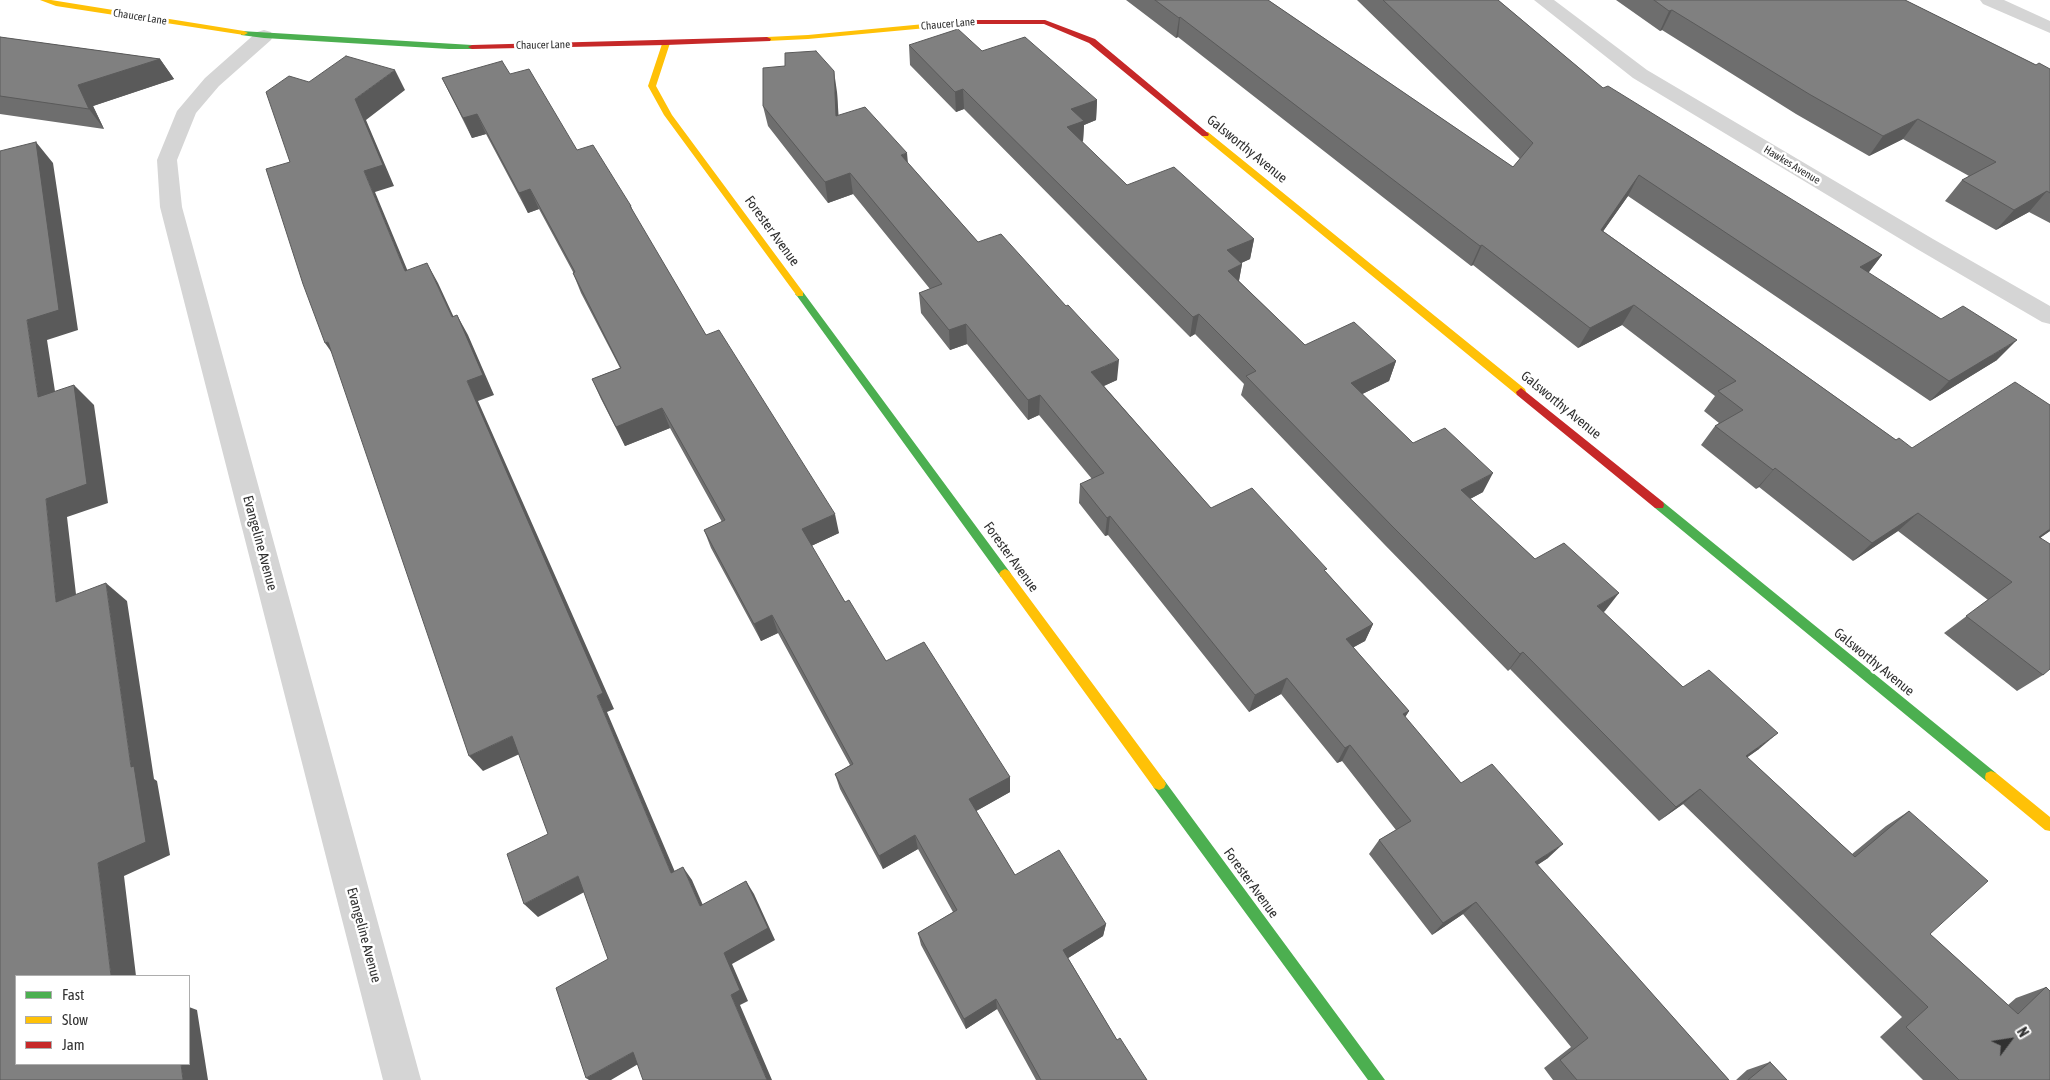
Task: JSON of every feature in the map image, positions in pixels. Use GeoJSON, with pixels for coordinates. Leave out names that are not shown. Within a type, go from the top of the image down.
{"type":"FeatureCollection","features":[{"type":"Feature","properties":{"kind":"street","name":"Chaucer Lane"},"geometry":{"type":"LineString","coordinates":[[44,0],[56,4],[264,36],[449,47],[808,38],[982,21],[1045,22]]}},
{"type":"Feature","properties":{"kind":"street","name":"Hawkes Avenue"},"geometry":{"type":"LineString","coordinates":[[1543,0],[1640,74],[1925,244],[2050,316]]}},
{"type":"Feature","properties":{"kind":"street"},"geometry":{"type":"LineString","coordinates":[[1988,0],[2050,28]]}},
{"type":"Feature","properties":{"kind":"street","name":"Galsworthy Avenue"},"geometry":{"type":"LineString","coordinates":[[1045,22],[1092,41],[2050,825]]}},
{"type":"Feature","properties":{"kind":"street","name":"Evangeline Avenue"},"geometry":{"type":"LineString","coordinates":[[264,36],[212,82],[187,111],[167,160],[171,207],[402,1080]]}},
{"type":"Feature","properties":{"kind":"street","name":"Forester Avenue"},"geometry":{"type":"LineString","coordinates":[[666,43],[652,86],[668,115],[1377,1080]]}},
{"type":"Feature","properties":{"kind":"building"},"geometry":{"type":"Polygon","coordinates":[[[1155,0],[1268,0],[1513,167],[1533,143],[1383,0],[1498,0],[1603,88],[1608,86],[1882,255],[1860,267],[1941,319],[1963,306],[2017,340],[1949,381],[1639,175],[1601,230],[1896,440],[1899,438],[1912,448],[2015,382],[2050,405],[2050,529],[2039,537],[2050,544],[2050,669],[2043,675],[1966,616],[2012,582],[1918,513],[1872,543],[1775,468],[1773,470],[1715,426],[1743,410],[1718,391],[1736,381],[1634,305],[1590,328],[1155,0]]]}},
{"type":"Feature","properties":{"kind":"building"},"geometry":{"type":"Polygon","coordinates":[[[1654,0],[1905,0],[2036,65],[2039,63],[2050,69],[2050,193],[2047,191],[2014,210],[1962,180],[1996,162],[1918,119],[1883,136],[1809,94],[1672,10],[1669,11],[1654,0]]]}},
{"type":"Feature","properties":{"kind":"building"},"geometry":{"type":"Polygon","coordinates":[[[958,29],[982,51],[1025,37],[1097,100],[1071,109],[1084,121],[1067,127],[1127,185],[1174,167],[1254,239],[1227,250],[1242,264],[1228,271],[1305,345],[1354,322],[1396,361],[1351,383],[1413,443],[1445,428],[1493,473],[1461,490],[1535,559],[1564,543],[1619,593],[1597,606],[1683,687],[1709,670],[1778,733],[1746,756],[1855,857],[1909,811],[1988,881],[1930,934],[2018,1014],[2046,987],[2050,991],[2050,1080],[1959,1080],[1906,1027],[1928,1007],[1700,789],[1676,807],[1523,652],[1520,654],[1392,526],[1246,376],[1256,371],[1199,314],[1193,317],[963,89],[955,92],[909,45],[958,29]]]}},
{"type":"Feature","properties":{"kind":"building"},"geometry":{"type":"Polygon","coordinates":[[[0,37],[160,59],[78,85],[89,109],[0,96],[0,37]]]}},
{"type":"Feature","properties":{"kind":"building"},"geometry":{"type":"Polygon","coordinates":[[[816,51],[834,71],[836,116],[865,107],[907,153],[901,155],[978,242],[1001,234],[1066,306],[1068,305],[1119,360],[1091,372],[1211,508],[1252,488],[1327,569],[1324,570],[1373,624],[1346,639],[1409,711],[1403,714],[1461,783],[1492,764],[1563,844],[1535,862],[1729,1080],[1577,1080],[1560,1060],[1588,1038],[1476,902],[1443,923],[1379,840],[1411,821],[1350,745],[1345,748],[1287,678],[1255,695],[1110,516],[1107,518],[1080,484],[1104,473],[1040,395],[1028,400],[966,324],[949,330],[919,293],[942,284],[850,173],[825,182],[763,106],[763,68],[785,66],[785,53],[816,51]]]}},
{"type":"Feature","properties":{"kind":"building"},"geometry":{"type":"Polygon","coordinates":[[[346,56],[395,70],[355,99],[383,165],[364,171],[405,271],[427,263],[452,317],[457,315],[483,375],[467,381],[603,693],[597,696],[671,873],[683,867],[700,906],[746,881],[768,928],[724,953],[740,990],[731,995],[767,1080],[643,1080],[633,1052],[586,1078],[556,988],[608,959],[578,876],[524,904],[507,854],[548,834],[512,736],[469,756],[328,342],[325,343],[303,284],[266,169],[290,162],[266,92],[289,76],[309,82],[346,56]]]}},
{"type":"Feature","properties":{"kind":"building"},"geometry":{"type":"Polygon","coordinates":[[[502,61],[510,74],[529,69],[577,150],[593,145],[706,335],[719,330],[835,514],[802,529],[845,602],[849,600],[886,661],[924,642],[1010,777],[969,799],[1015,875],[1059,850],[1106,924],[1063,950],[1117,1040],[1120,1038],[1147,1080],[1041,1080],[996,999],[964,1019],[918,933],[957,910],[915,835],[879,856],[835,774],[853,764],[772,615],[754,624],[704,530],[725,520],[662,408],[616,427],[592,379],[621,368],[573,273],[575,272],[530,189],[519,193],[477,114],[463,118],[442,78],[502,61]]]}},
{"type":"Feature","properties":{"kind":"building"},"geometry":{"type":"Polygon","coordinates":[[[36,142],[59,310],[27,320],[38,397],[74,385],[87,484],[46,499],[56,602],[106,583],[131,767],[134,766],[146,842],[98,863],[111,975],[15,975],[15,1065],[181,1065],[183,1080],[0,1080],[0,151],[36,142]]]}},
{"type":"Feature","properties":{"kind":"building"},"geometry":{"type":"Polygon","coordinates":[[[1770,1062],[1787,1080],[1748,1080],[1770,1062]]]}},
{"type":"Feature","properties":{"kind":"traffic: fast"},"geometry":{"type":"LineString","coordinates":[[244,33],[264,36],[472,47]]}},
{"type":"Feature","properties":{"kind":"traffic: fast"},"geometry":{"type":"LineString","coordinates":[[800,294],[1005,574]]}},
{"type":"Feature","properties":{"kind":"traffic: fast"},"geometry":{"type":"LineString","coordinates":[[1659,505],[1991,777]]}},
{"type":"Feature","properties":{"kind":"traffic: fast"},"geometry":{"type":"LineString","coordinates":[[1159,784],[1377,1080]]}},
{"type":"Feature","properties":{"kind":"traffic: slow"},"geometry":{"type":"LineString","coordinates":[[44,0],[56,4],[244,33]]}},
{"type":"Feature","properties":{"kind":"traffic: slow"},"geometry":{"type":"LineString","coordinates":[[767,39],[967,22]]}},
{"type":"Feature","properties":{"kind":"traffic: slow"},"geometry":{"type":"LineString","coordinates":[[666,43],[652,86],[668,115],[800,294]]}},
{"type":"Feature","properties":{"kind":"traffic: slow"},"geometry":{"type":"LineString","coordinates":[[1205,134],[1521,392]]}},
{"type":"Feature","properties":{"kind":"traffic: slow"},"geometry":{"type":"LineString","coordinates":[[1005,574],[1159,784]]}},
{"type":"Feature","properties":{"kind":"traffic: slow"},"geometry":{"type":"LineString","coordinates":[[1991,777],[2050,825]]}},
{"type":"Feature","properties":{"kind":"traffic: jam"},"geometry":{"type":"LineString","coordinates":[[967,22],[1045,22],[1092,41],[1205,134]]}},
{"type":"Feature","properties":{"kind":"traffic: jam"},"geometry":{"type":"LineString","coordinates":[[472,47],[767,39]]}},
{"type":"Feature","properties":{"kind":"traffic: jam"},"geometry":{"type":"LineString","coordinates":[[1521,392],[1659,505]]}}]}
